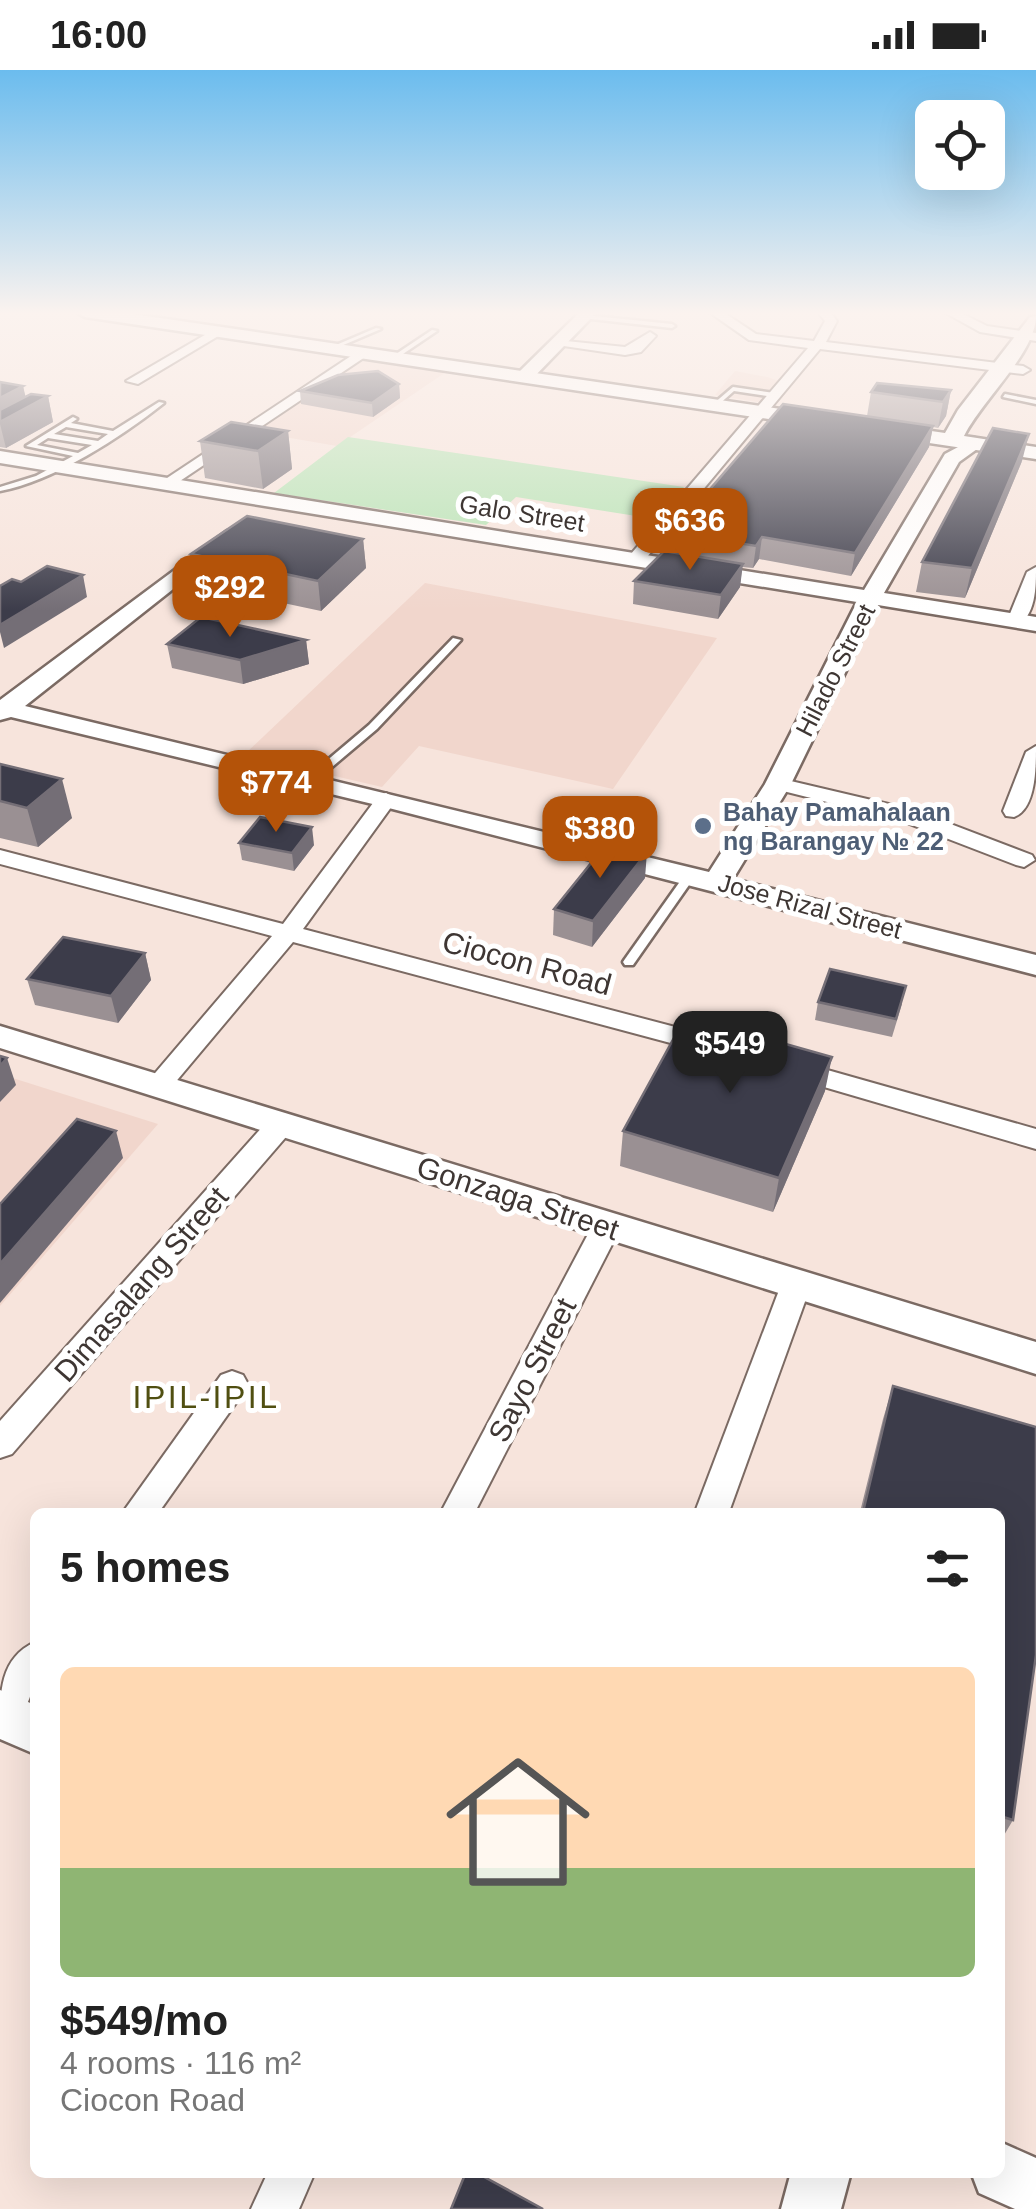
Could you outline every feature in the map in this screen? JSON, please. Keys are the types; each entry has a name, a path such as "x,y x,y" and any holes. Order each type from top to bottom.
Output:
{"main road":[{"path":"803,412 951,449 990,414 1036,453"},
{"name":"Hilado Street","path":"951,449 966,414 990,414"}],"street":[{"path":"166,484 274,412"},
{"path":"636,559 761,412"},
{"name":"Hilado Street","path":"704,879 778,784 870,598 951,449"},
{"name":"Galo Street","path":"0,458 1026,622"},
{"path":"2,709 271,502"},
{"path":"1026,622 1036,572"},
{"name":"Jose Rizal Street","path":"2,709 386,799 1036,965"},
{"path":"1014,812 1036,752"},
{"path":"778,784 906,814 1024,860"},
{"path":"160,1085 289,932 386,799"},
{"name":"Ciocon Road","path":"0,857 725,1050"},
{"name":"Gonzaga Street","path":"0,1038 1036,1358"},
{"path":"762,1060 1036,1138"},
{"name":"Dimasalang Street","path":"0,1444 282,1123"},
{"name":"Sayo Street","path":"460,1508 606,1226"},
{"path":"713,1508 796,1285"},
{"path":"143,1508 232,1384"},
{"path":"30,1667 0,1711 30,1727"},
{"path":"1005,2174 1036,2188"},
{"path":"275,2209 289,2178"},
{"path":"811,2209 819,2178"}],"lane":[{"path":"0,489 12,488 57,467 147,412"},
{"path":"990,414 998,412"},
{"path":"54,416 73,419 30,446 76,456"},
{"path":"64,424 113,433"},
{"path":"46,435 96,443"},
{"path":"309,781 373,727 456,640"},
{"path":"629,962 704,879"}],"shaded area":[{"path":"279,412 387,412 337,446 250,431"},
{"path":"425,583 717,638 613,789 419,746 382,787 244,755"},
{"path":"0,1074 158,1124 0,1306"}],"green space":[{"path":"348,437 684,487 655,519 516,497 486,525 274,493"}],"building":[{"path":"0,412 19,412 0,422"},
{"path":"776,412 836,412 933,426 855,553 762,537 756,546 682,534 691,525 681,523"},
{"path":"231,422 288,431 258,451 200,441"},
{"path":"993,428 1029,434 972,568 922,562"},
{"path":"247,516 363,539 318,581 191,554"},
{"path":"664,551 743,564 721,595 634,581"},
{"path":"47,566 83,575 0,625 0,586 12,579 21,582"},
{"path":"201,617 306,640 240,660 167,644"},
{"path":"0,764 62,779 27,808 0,801"},
{"path":"260,817 312,827 292,853 239,843"},
{"path":"608,842 647,852 593,921 554,909"},
{"path":"63,937 145,953 111,996 27,979"},
{"path":"830,969 906,986 896,1019 818,1002"},
{"path":"686,1016 832,1057 779,1178 623,1131"},
{"path":"77,1119 116,1131 0,1264 0,1204"},
{"path":"893,1386 1036,1427 1036,1655 1013,1820 1005,1818 1005,1508 864,1508"},
{"path":"464,2178 486,2178 543,2209 451,2209"}],"place":[{"name":"Bahay Pamahalaan ng Barangay № 22","path":"703,826"}],"district":[{"name":"IPIL-IPIL","path":"206,1397"}]}
